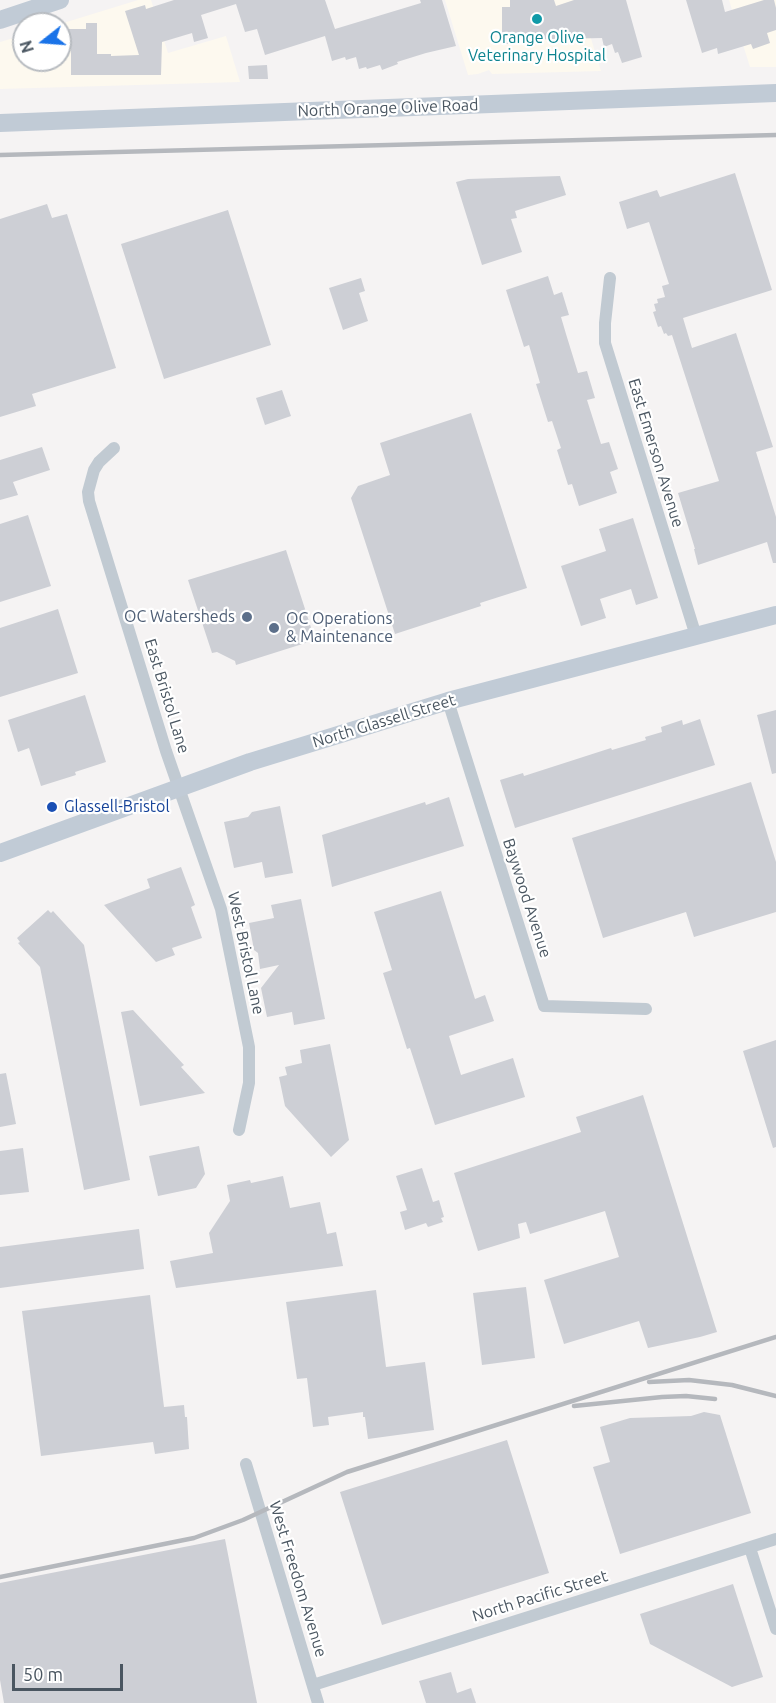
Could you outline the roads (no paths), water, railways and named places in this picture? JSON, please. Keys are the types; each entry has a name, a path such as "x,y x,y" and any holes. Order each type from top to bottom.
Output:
{"street":[{"path":"0,20 60,0"},
{"name":"North Orange Olive Road","path":"0,123 776,93"},
{"name":"East Emerson Avenue","path":"610,278 605,344 696,636"},
{"name":"East Bristol Lane","path":"114,448 94,470 88,492 89,501 178,789"},
{"name":"North Glassell Street","path":"0,853 250,762 448,701 776,615"},
{"name":"Baywood Avenue","path":"448,701 544,1006 646,1009"},
{"name":"West Bristol Lane","path":"178,789 221,909 249,1047 249,1083 239,1130"},
{"name":"West Freedom Avenue","path":"246,1464 318,1703"},
{"name":"North Pacific Street","path":"313,1685 776,1539"},
{"path":"750,1548 776,1629"}],"railway":[{"path":"0,155 776,135"},
{"path":"0,1577 194,1538 243,1520 347,1472 776,1337"},
{"path":"649,1382 689,1380 732,1385 776,1396"},
{"path":"574,1406 662,1397 686,1396 715,1399"}],"place":[{"name":"Orange Olive Veterinary Hospital","path":"537,19"},
{"name":"OC Watersheds","path":"247,617"},
{"name":"OC Operations & Maintenance","path":"274,628"},
{"name":"Glassell-Bristol","path":"52,807"}]}
